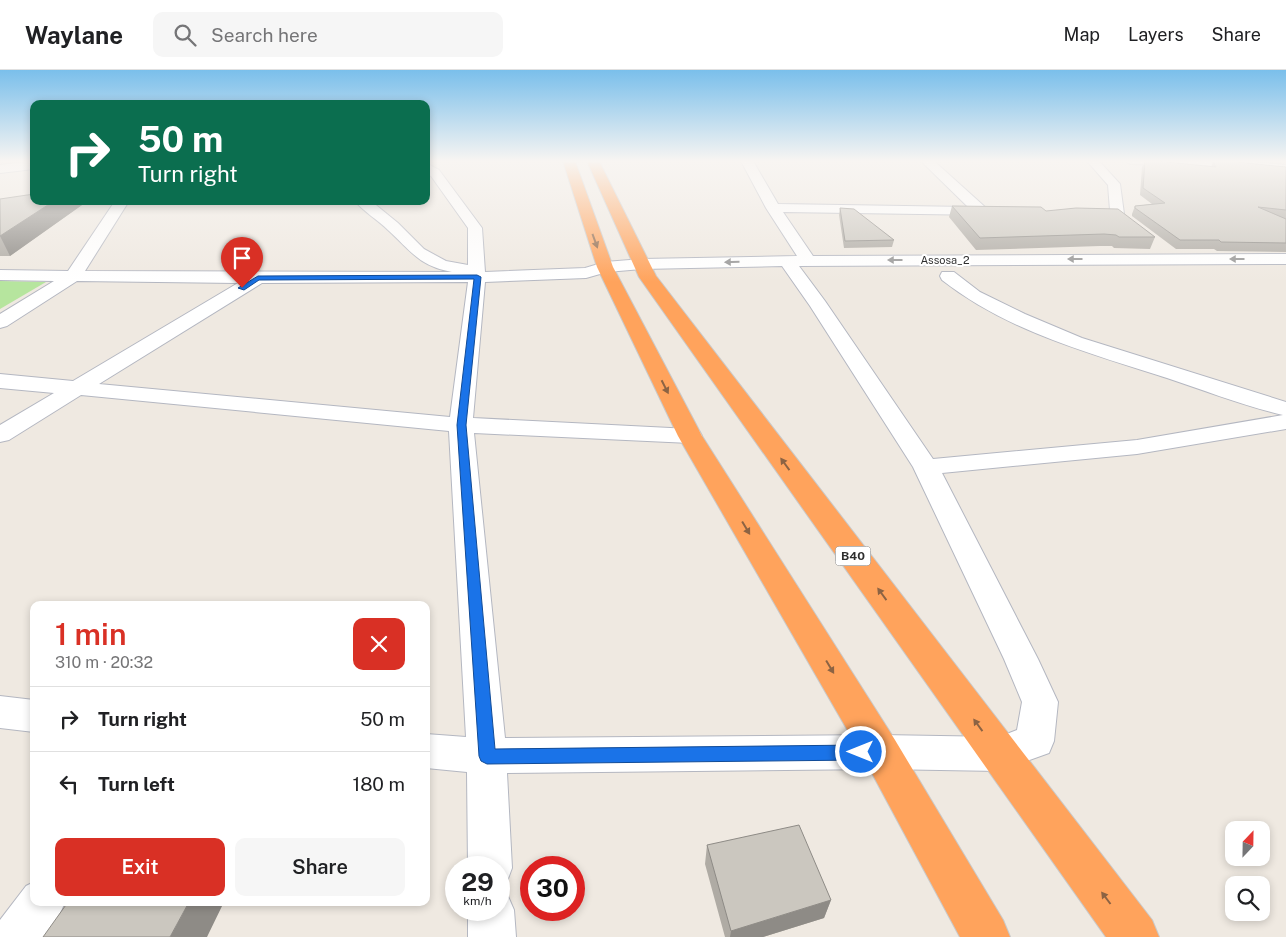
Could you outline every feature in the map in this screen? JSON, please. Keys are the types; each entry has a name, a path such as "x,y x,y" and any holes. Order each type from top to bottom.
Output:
{"highway":[{"path":"582,201 600,273 690,436 881,752 986,937"},
{"name":"B40","path":"612,201 645,271 1135,937"}],"street":[{"path":"456,201 475,228 477,273 462,425 487,756 490,856"},
{"path":"430,751 487,756 881,752 999,754 1035,742 1040,702 1021,659 926,467 819,304 798,266 769,201"},
{"path":"971,201 981,211"},
{"path":"1116,201 1117,214"},
{"path":"0,322 73,276 119,205"},
{"path":"367,205 393,226 418,252 441,265 477,273"},
{"path":"773,208 1000,212"},
{"path":"1068,213 1117,214 1132,225"},
{"path":"1162,248 1177,259"},
{"name":"Assosa_2","path":"477,273 600,273 798,266 1177,259 1286,259"},
{"name":"Assosa_2","path":"798,266 948,276 1286,274"},
{"path":"0,275 258,278 477,273"},
{"path":"948,276 974,296 1018,318 1075,342 1286,409"},
{"path":"0,435 79,389 258,278"},
{"path":"0,381 462,425 690,436"},
{"path":"926,467 1138,447 1286,422"},
{"path":"0,712 30,716"},
{"path":"17,937 39,906"},
{"path":"491,921 492,937"}],"green space":[{"path":"0,281 46,282 0,309"}],"building":[{"path":"0,201 30,201 30,205 48,205 0,236"},
{"path":"1163,201 1286,201 1286,210 1258,207 1286,219 1286,243 1180,240 1135,208 1135,206 1165,203"},
{"path":"952,206 1041,207 1046,211 1076,208 1118,209 1155,237 1119,237 1104,234 980,238"},
{"path":"840,208 854,209 894,240 845,241"},
{"path":"799,825 831,900 731,931 707,845"},
{"path":"65,906 187,906 170,937 43,937"}],"route":[{"path":"242,288 258,278 477,277 462,425 487,756 861,752"}]}
